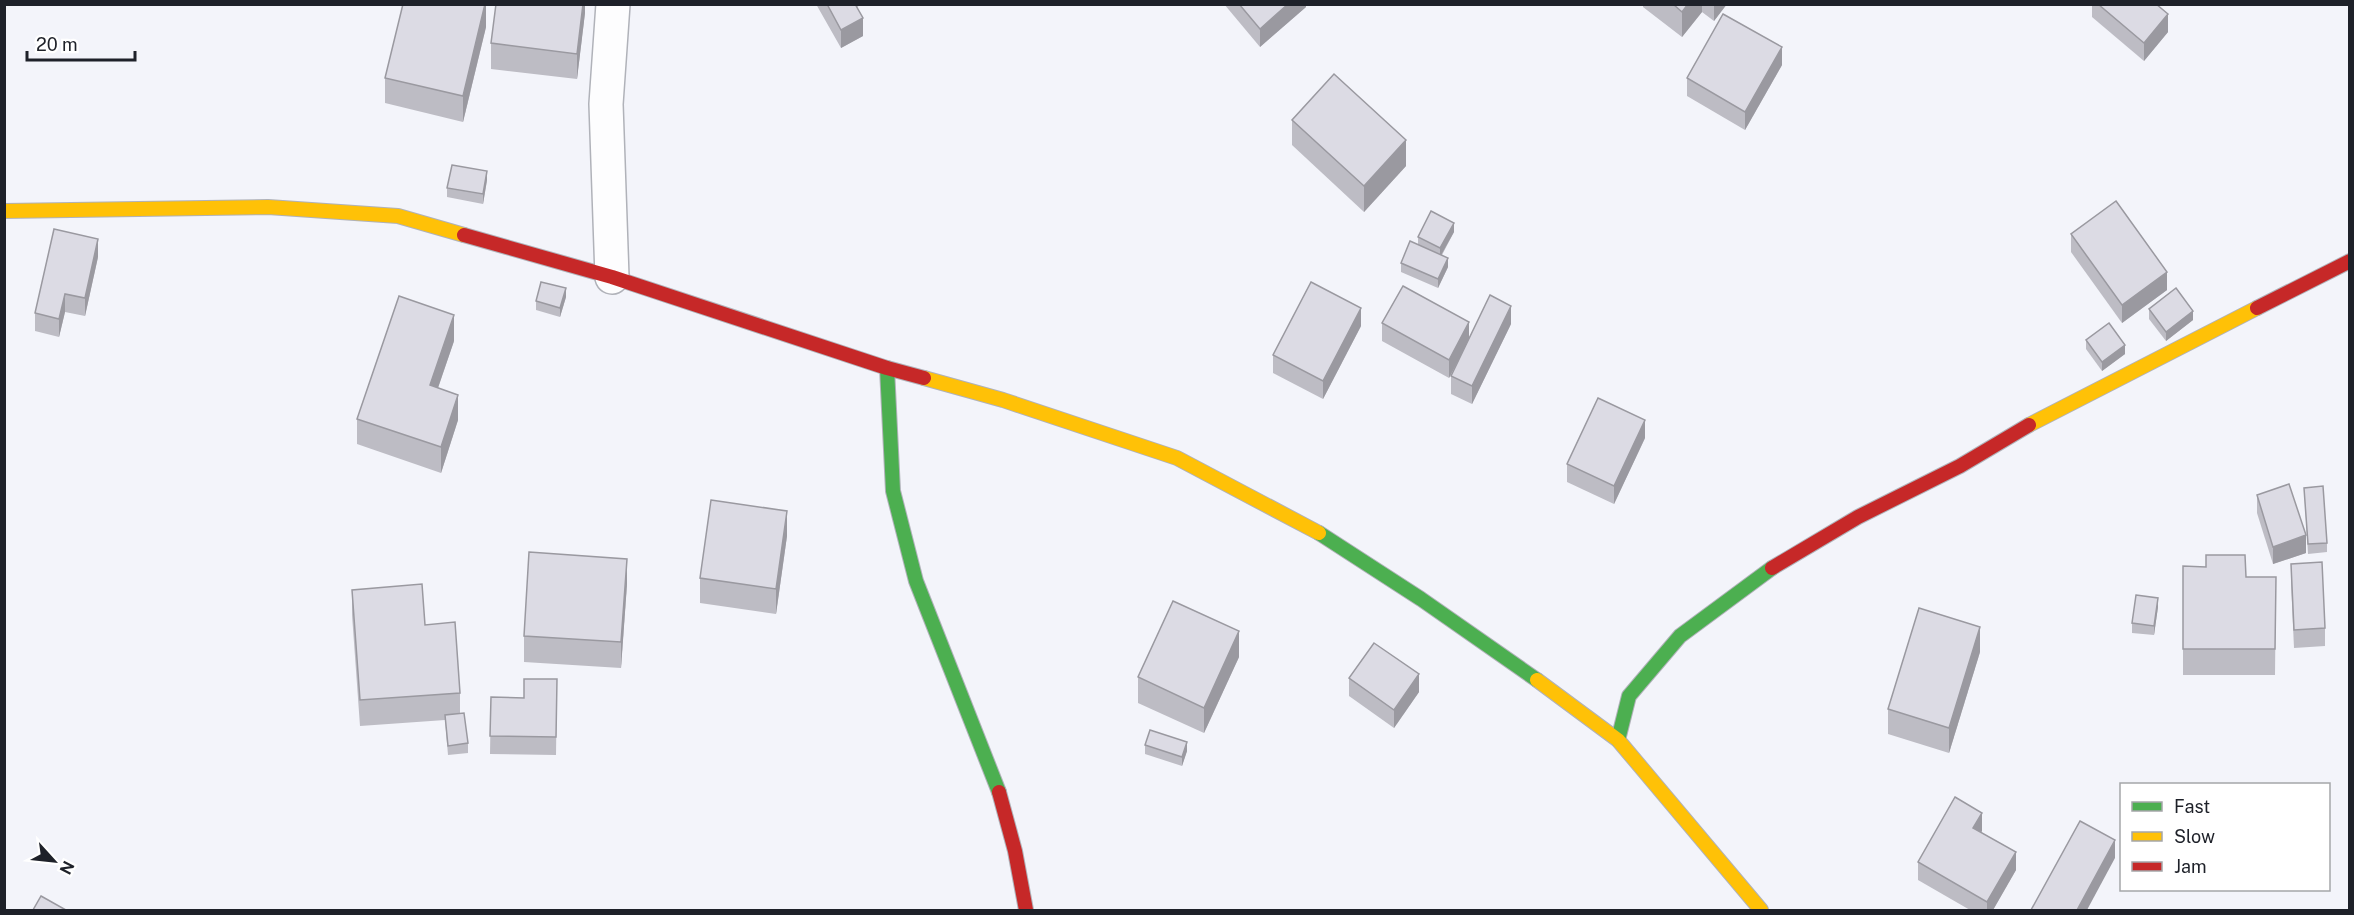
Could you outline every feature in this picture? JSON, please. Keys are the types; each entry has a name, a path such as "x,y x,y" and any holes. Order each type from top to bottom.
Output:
{"street":[{"path":"612,277 606,104 613,4"},
{"path":"4,211 268,207 398,216 612,277 887,368 1003,400 1177,458 1316,531 1523,669 1618,740 1761,910"},
{"path":"1618,740 1629,696 1680,636 1766,572 1858,517 1960,466 2051,412 2349,261"},
{"path":"887,368 893,491 904,536 916,581 997,785 1015,850 1026,910"}],"building":[{"path":"403,4 485,4 463,96 385,78"},
{"path":"496,4 583,4 577,54 491,43"},
{"path":"827,4 855,4 863,18 841,30"},
{"path":"1239,4 1288,4 1260,29"},
{"path":"1673,4 1688,4 1682,12"},
{"path":"2098,4 2156,4 2168,14 2144,43"},
{"path":"1723,14 1782,47 1745,112 1687,78"},
{"path":"1334,74 1406,140 1364,186 1292,120"},
{"path":"452,165 487,171 483,194 447,188"},
{"path":"2116,201 2167,272 2122,305 2071,234"},
{"path":"1431,211 1454,223 1440,248 1418,237"},
{"path":"54,229 98,239 85,298 65,294 59,319 35,313"},
{"path":"1410,241 1448,258 1438,279 1401,263"},
{"path":"541,282 566,288 560,308 536,301"},
{"path":"1311,282 1361,308 1323,381 1273,355"},
{"path":"1403,286 1469,322 1449,360 1382,323"},
{"path":"2176,288 2193,311 2166,332 2149,309"},
{"path":"1490,295 1511,306 1472,386 1451,376"},
{"path":"399,296 454,315 430,385 458,395 441,447 357,419"},
{"path":"2109,323 2125,345 2102,362 2086,340"},
{"path":"1598,398 1645,420 1614,486 1567,464"},
{"path":"2289,484 2306,535 2273,547 2257,495"},
{"path":"2323,486 2327,543 2308,544 2304,488"},
{"path":"711,500 787,511 776,589 700,578"},
{"path":"529,552 627,559 621,642 524,636"},
{"path":"2206,555 2245,555 2246,577 2276,577 2275,649 2183,649 2183,566 2206,567"},
{"path":"2322,562 2325,628 2294,630 2291,564"},
{"path":"422,584 425,625 455,622 460,693 360,700 352,590"},
{"path":"2136,595 2158,598 2154,626 2132,623"},
{"path":"1173,601 1239,631 1204,708 1138,677"},
{"path":"1919,608 1980,627 1949,728 1888,709"},
{"path":"1374,643 1419,674 1394,710 1349,678"},
{"path":"524,679 557,679 556,737 490,736 491,697 524,698"},
{"path":"464,713 468,743 448,746 445,715"},
{"path":"1150,730 1187,742 1182,757 1145,745"},
{"path":"1955,797 1982,813 1973,828 2016,852 1987,902 1918,862"},
{"path":"2080,821 2115,840 2077,910 2031,910"},
{"path":"41,896 66,910 33,910"}],"traffic: fast":[{"path":"887,368 893,491 916,581 999,792"},
{"path":"1319,533 1421,599 1537,680"},
{"path":"1618,740 1629,696 1680,636 1772,568"}],"traffic: slow":[{"path":"4,211 268,207 398,216 464,235"},
{"path":"2029,425 2257,308"},
{"path":"924,378 1003,400 1177,458 1319,533"},
{"path":"1537,680 1618,740 1761,910"}],"traffic: jam":[{"path":"464,235 612,277 887,368 924,378"},
{"path":"2257,308 2350,261"},
{"path":"1772,568 1858,517 1960,466 2029,425"},
{"path":"999,792 1015,851 1026,910"}]}
